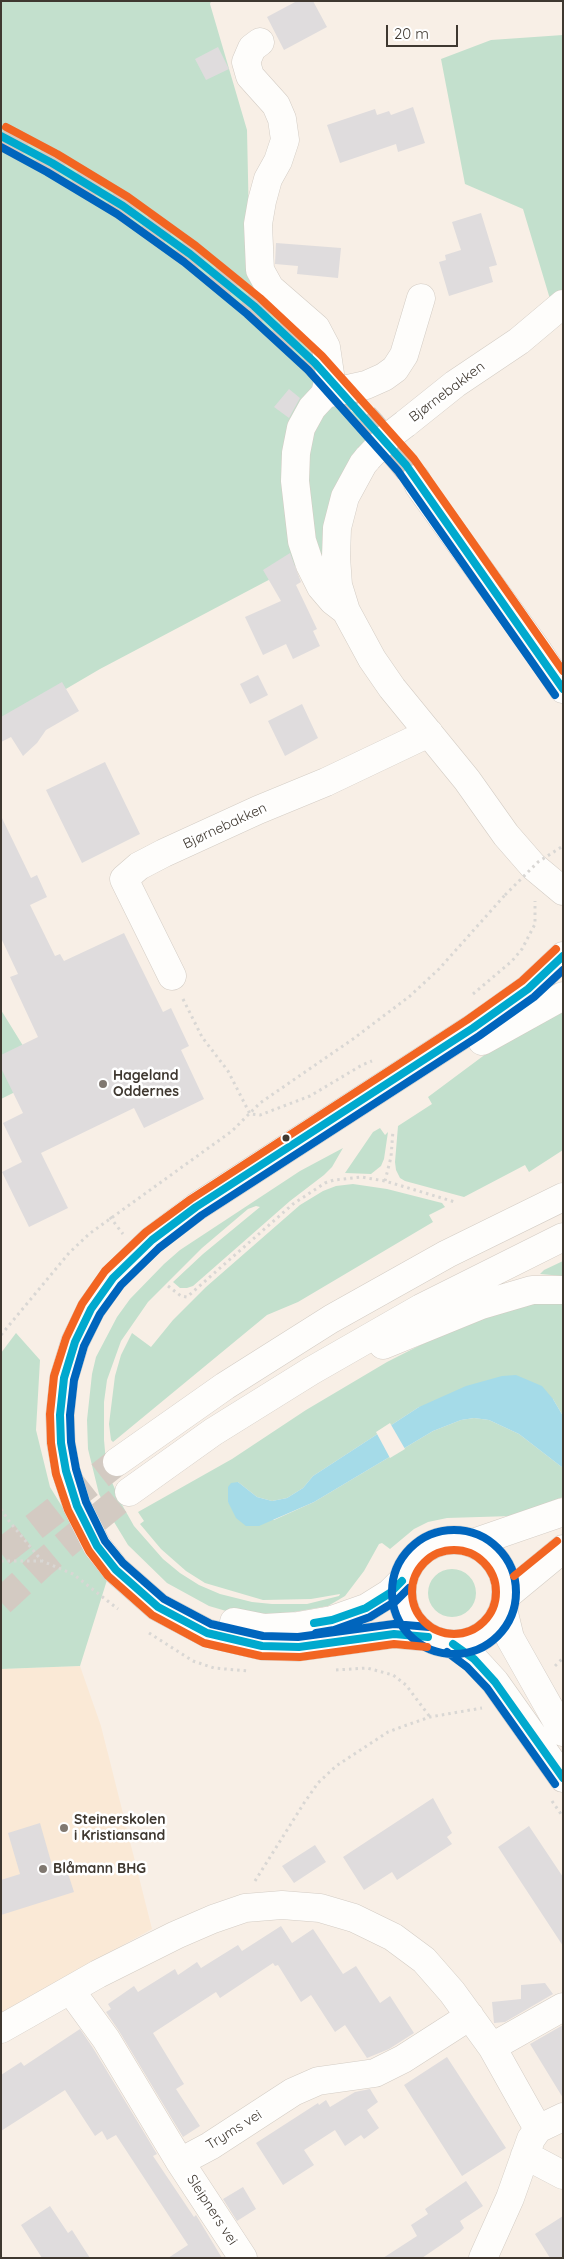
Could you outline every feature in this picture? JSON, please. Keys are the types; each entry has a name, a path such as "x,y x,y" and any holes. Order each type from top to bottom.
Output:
{"main road":[{"name":"Bjørnebakken","path":"260,42 252,48 246,62 250,76 276,105 282,119 285,140 278,161 268,179 262,201 258,224 260,270 270,288 316,328 326,347 330,374 325,394 312,408 301,428 296,453 295,481 302,541 310,565 321,586 333,601 346,611"},
{"path":"325,394 366,385 384,377 395,369 404,354 421,298"},
{"name":"Bjørnebakken","path":"563,304 518,341 455,384 388,437 363,464 345,497 336,528 338,584 346,611 372,659 511,841 533,866 563,891"},
{"path":"563,661 428,490 416,479 419,486 538,651 563,689"},
{"name":"Bjørnebakken","path":"172,976 124,879 139,866 164,853 258,810 326,782 429,733"},
{"path":"563,956 528,989 473,1028 196,1207 152,1240 112,1278 91,1308 75,1342 64,1378 60,1415 61,1443 66,1471 77,1506 98,1546 116,1570 158,1607 207,1633 262,1646 299,1647 394,1634 440,1641 469,1642 484,1635 492,1628 505,1602 563,1549"},
{"path":"563,996 477,1044 250,1190 162,1252 131,1282 105,1316 90,1348 80,1382 78,1398 78,1449 92,1501 111,1537 128,1559 153,1584 182,1603 213,1617 247,1626 264,1628 298,1626 332,1620 366,1608 390,1594 402,1581 412,1561 429,1546 451,1540 473,1543 495,1560 504,1577 510,1638 563,1732"},
{"path":"117,1462 225,1386 331,1319 447,1254 556,1197"},
{"path":"129,1492 213,1432 311,1371 421,1308 563,1237"},
{"path":"311,1371 373,1350 481,1305 532,1290 563,1290"},
{"path":"473,1543 563,1512"},
{"path":"402,1581 401,1594 406,1613 417,1630 474,1659 495,1682 563,1778"},
{"path":"2,2026 176,1935 245,1908 282,1905 320,1908 354,1918 393,1937 424,1960 470,2016 492,2047 538,2129"},
{"path":"70,1991 106,2039 180,2162"},
{"path":"492,2047 563,2007"},
{"name":"Tryms vei","path":"180,2162 210,2146 293,2092 318,2081 375,2073 403,2059 470,2016"},
{"path":"483,2258 510,2198 531,2139 538,2129 563,2117"},
{"path":"525,2155 563,2175"},
{"name":"Sleipners vei","path":"180,2162 243,2258"}],"path":[{"path":"1,1335 69,1253 110,1217 232,1131 260,1104 353,1039 410,996 438,969 505,895 538,862 563,846"},
{"path":"468,998 512,961 522,949 535,924 535,896"},
{"path":"172,976 202,1037 228,1071 250,1114"},
{"path":"250,1114 260,1115 310,1096 362,1064 376,1059"},
{"path":"291,1104 294,1109"},
{"path":"385,1181 391,1157 393,1130"},
{"path":"168,1286 181,1296 186,1297 293,1204 325,1182 348,1177 385,1181 455,1202"},
{"path":"110,1217 126,1238"},
{"path":"1,1561 42,1561"},
{"path":"552,1669 563,1658"},
{"path":"245,1908 244,1901 250,1890 304,1803 327,1773 372,1742 404,1726 430,1717 462,1710 479,1707 489,1709"}],"shaded area":[{"name":"Steinerskolen i Kristiansand","path":"80,1666 101,1726 152,1929 1,2013 1,1669"}],"green space":[{"path":"1,1 211,1 210,4 247,130 250,270 308,338 331,399 385,431 330,557 297,565 100,669 1,727"},
{"path":"563,35 563,296 553,309 523,209 465,184 441,59 491,40"},
{"path":"563,1009 563,1150 529,1172 525,1165 464,1197 400,1178 395,1162 398,1126 432,1104 428,1097 510,1036"},
{"path":"1,1010 38,1070 67,1066 1,1099"},
{"path":"380,1128 385,1135 388,1132 384,1159 381,1166 371,1174 345,1173 373,1132"},
{"path":"343,1148 332,1167 324,1175 290,1201 193,1286 180,1288 173,1282 203,1254 260,1207 256,1206 248,1209 202,1248 148,1302 121,1341 107,1380 104,1402 104,1440 106,1462 111,1480 134,1526 163,1559 180,1573 199,1585 220,1594 252,1602 272,1604 307,1604 339,1596 340,1594 311,1599 263,1600 205,1583 186,1571 161,1549 140,1524 144,1521 138,1512 232,1459 306,1410 387,1362 462,1324 499,1312 539,1303 563,1302 563,1416 553,1399 419,1407 313,1476 303,1488 287,1498 272,1501 257,1497 238,1482 228,1502 274,1520 314,1502 433,1431 461,1420 474,1418 489,1420 519,1434 563,1468 563,1497 512,1516 447,1518 428,1522 414,1529 390,1549 382,1543 379,1544 364,1571 345,1596 328,1606 271,1616 233,1613 209,1606 167,1583 128,1545 111,1517 99,1494 88,1449 87,1420 92,1374 96,1357 117,1317 130,1299 180,1250 300,1171"},
{"path":"353,1184 387,1189 442,1203 445,1207 429,1215 433,1222 298,1302 267,1315 113,1442 111,1440 109,1424 115,1376 121,1355 132,1333 151,1347 173,1320 206,1287 300,1205 323,1191 336,1186"},
{"path":"563,1261 563,1276 540,1274 544,1270"},
{"path":"16,1333 40,1360 36,1430 50,1487 107,1580 80,1666 1,1669 1,1353"},
{"path":"447,1569 457,1569 466,1573 472,1579 475,1584 475,1602 466,1613 457,1617 447,1617 438,1613 432,1607 428,1598 428,1588 432,1579 438,1573"}],"water":[{"path":"516,1375 542,1386 553,1399 563,1416 563,1468 519,1434 489,1420 474,1418 461,1420 433,1431 314,1502 259,1526 246,1526 236,1518 228,1502 228,1487 231,1483 238,1482 257,1497 272,1501 287,1498 303,1488 313,1476 419,1407 466,1386 502,1376"}],"pier":[{"path":"390,1423 405,1449 390,1458 376,1432"}],"building":[{"path":"297,1 313,1 327,27 284,50 267,17"},
{"path":"218,47 229,69 206,80 195,59"},
{"path":"413,107 425,143 398,152 396,144 340,163 327,125 375,109 377,115 389,111 391,115"},
{"path":"481,213 497,265 489,267 493,282 449,296 439,262 446,260 445,255 461,250 452,222"},
{"path":"276,243 341,248 338,278 297,274 298,266 275,264"},
{"path":"289,389 300,398 289,418 274,407"},
{"path":"290,553 301,582 296,585 317,629 313,631 320,646 293,659 286,644 263,655 245,617 281,601 263,570"},
{"path":"258,675 268,695 250,704 240,684"},
{"path":"62,682 79,711 46,730 37,743 23,756 11,737 1,742 1,717"},
{"path":"302,704 318,738 285,756 268,721"},
{"path":"105,762 140,834 82,863 46,790"},
{"name":"Hageland Oddernes","path":"1,816 31,878 37,875 47,897 30,905 55,956 60,954 64,961 124,933 163,1012 171,1008 189,1046 181,1050 204,1099 144,1128 134,1108 41,1153 68,1208 29,1227 2,1172 22,1162 3,1123 23,1113 1,1068 1,1055 38,1037 10,977 18,974 1,938"},
{"path":"433,1798 452,1833 447,1837 452,1844 397,1880 392,1872 364,1890 343,1857"},
{"name":"Blåmann BHG","path":"40,1823 52,1865 64,1861 74,1892 1,1915 1,1880 20,1874 8,1833"},
{"path":"529,1826 563,1877 563,1946 498,1847"},
{"path":"315,1845 326,1862 294,1883 282,1866"},
{"path":"281,1926 292,1943 313,1929 343,1974 356,1966 380,2003 390,1996 414,2033 389,2049 367,2058 345,2025 335,2032 311,1995 301,2002 278,1965 275,1966 273,1963 220,1998 216,1992 153,2033 184,2084 176,2089 200,2126 183,2137 106,2012 111,2009 108,2004 134,1986 138,1992 175,1969 178,1975 197,1962 201,1968 238,1945 242,1951"},
{"path":"545,1983 553,1994 505,2022 494,2023 492,2002 521,1999 521,1985"},
{"path":"563,2025 563,2098 530,2044"},
{"path":"80,2029 157,2154 153,2156 194,2217 196,2215 222,2258 168,2258 188,2245 116,2135 107,2140 102,2131 95,2136 65,2090 1,2131 1,2075 21,2062 24,2066"},
{"path":"447,2057 506,2148 462,2176 404,2085"},
{"path":"370,2089 378,2102 367,2110 379,2128 364,2139 361,2135 345,2146 335,2130 304,2150 314,2165 283,2185 256,2143 318,2103 319,2105 326,2100 330,2107 355,2092"},
{"path":"466,2181 483,2206 460,2221 464,2228 460,2232 422,2258 383,2258 417,2236 411,2225 428,2214 425,2209"},
{"path":"243,2187 256,2209 237,2221 223,2199"},
{"path":"50,2206 68,2233 72,2230 90,2258 42,2258 21,2225"},
{"path":"563,2216 563,2258 550,2258 535,2234"}],"tunnel":[{"path":"1,136 52,163 123,206 190,254 254,306 315,363 372,425 416,479"},
{"path":"1,1553 117,1462"},
{"path":"1,1602 42,1564 129,1492"}],"transit line":[{"path":"6,127 57,154 128,197 196,246 260,298 322,356 414,459 563,671"},
{"path":"1,136 52,163 123,206 190,254 254,306 315,363 406,465 563,689"},
{"path":"1,147 117,214 184,262 247,314 308,370 398,471 555,695"},
{"path":"427,1647 394,1644 300,1657 261,1656 204,1643 152,1615 108,1576 89,1551 68,1510 56,1474 51,1443 50,1414 54,1376 66,1338 82,1304 105,1271 146,1232 191,1199 467,1020 522,981 556,949"},
{"path":"428,1637 394,1634 299,1647 262,1646 207,1633 158,1607 116,1570 97,1546 77,1506 66,1471 61,1443 60,1415 64,1378 75,1342 91,1309 113,1278 152,1240 196,1207 473,1028 528,989 563,956"},
{"path":"429,1627 394,1624 298,1637 263,1636 211,1624 164,1599 123,1563 105,1541 86,1502 76,1469 71,1442 70,1415 74,1380 84,1346 100,1314 121,1285 159,1248 202,1215 479,1036 534,997 563,970"},
{"path":"454,1530 478,1535 498,1548 511,1568 516,1592 511,1616 498,1636 478,1649 454,1654 430,1649 410,1636 397,1616 392,1592 397,1568 410,1548 430,1535 454,1530"},
{"path":"514,1576 557,1541"},
{"path":"454,1550 477,1557 489,1569 496,1592 489,1615 477,1627 454,1634 431,1627 419,1615 412,1592 419,1569 431,1557 454,1550"},
{"path":"314,1623 332,1620 366,1608 390,1593 402,1581"},
{"path":"316,1633 334,1630 370,1617 396,1601 409,1588"},
{"path":"453,1644 474,1659 495,1682 563,1778"},
{"path":"447,1652 467,1667 487,1688 555,1784"}],"place":[{"name":"Hageland Oddernes","path":"103,1084"},
{"name":"Steinerskolen i Kristiansand","path":"64,1828"},
{"name":"Blåmann BHG","path":"43,1869"}]}
